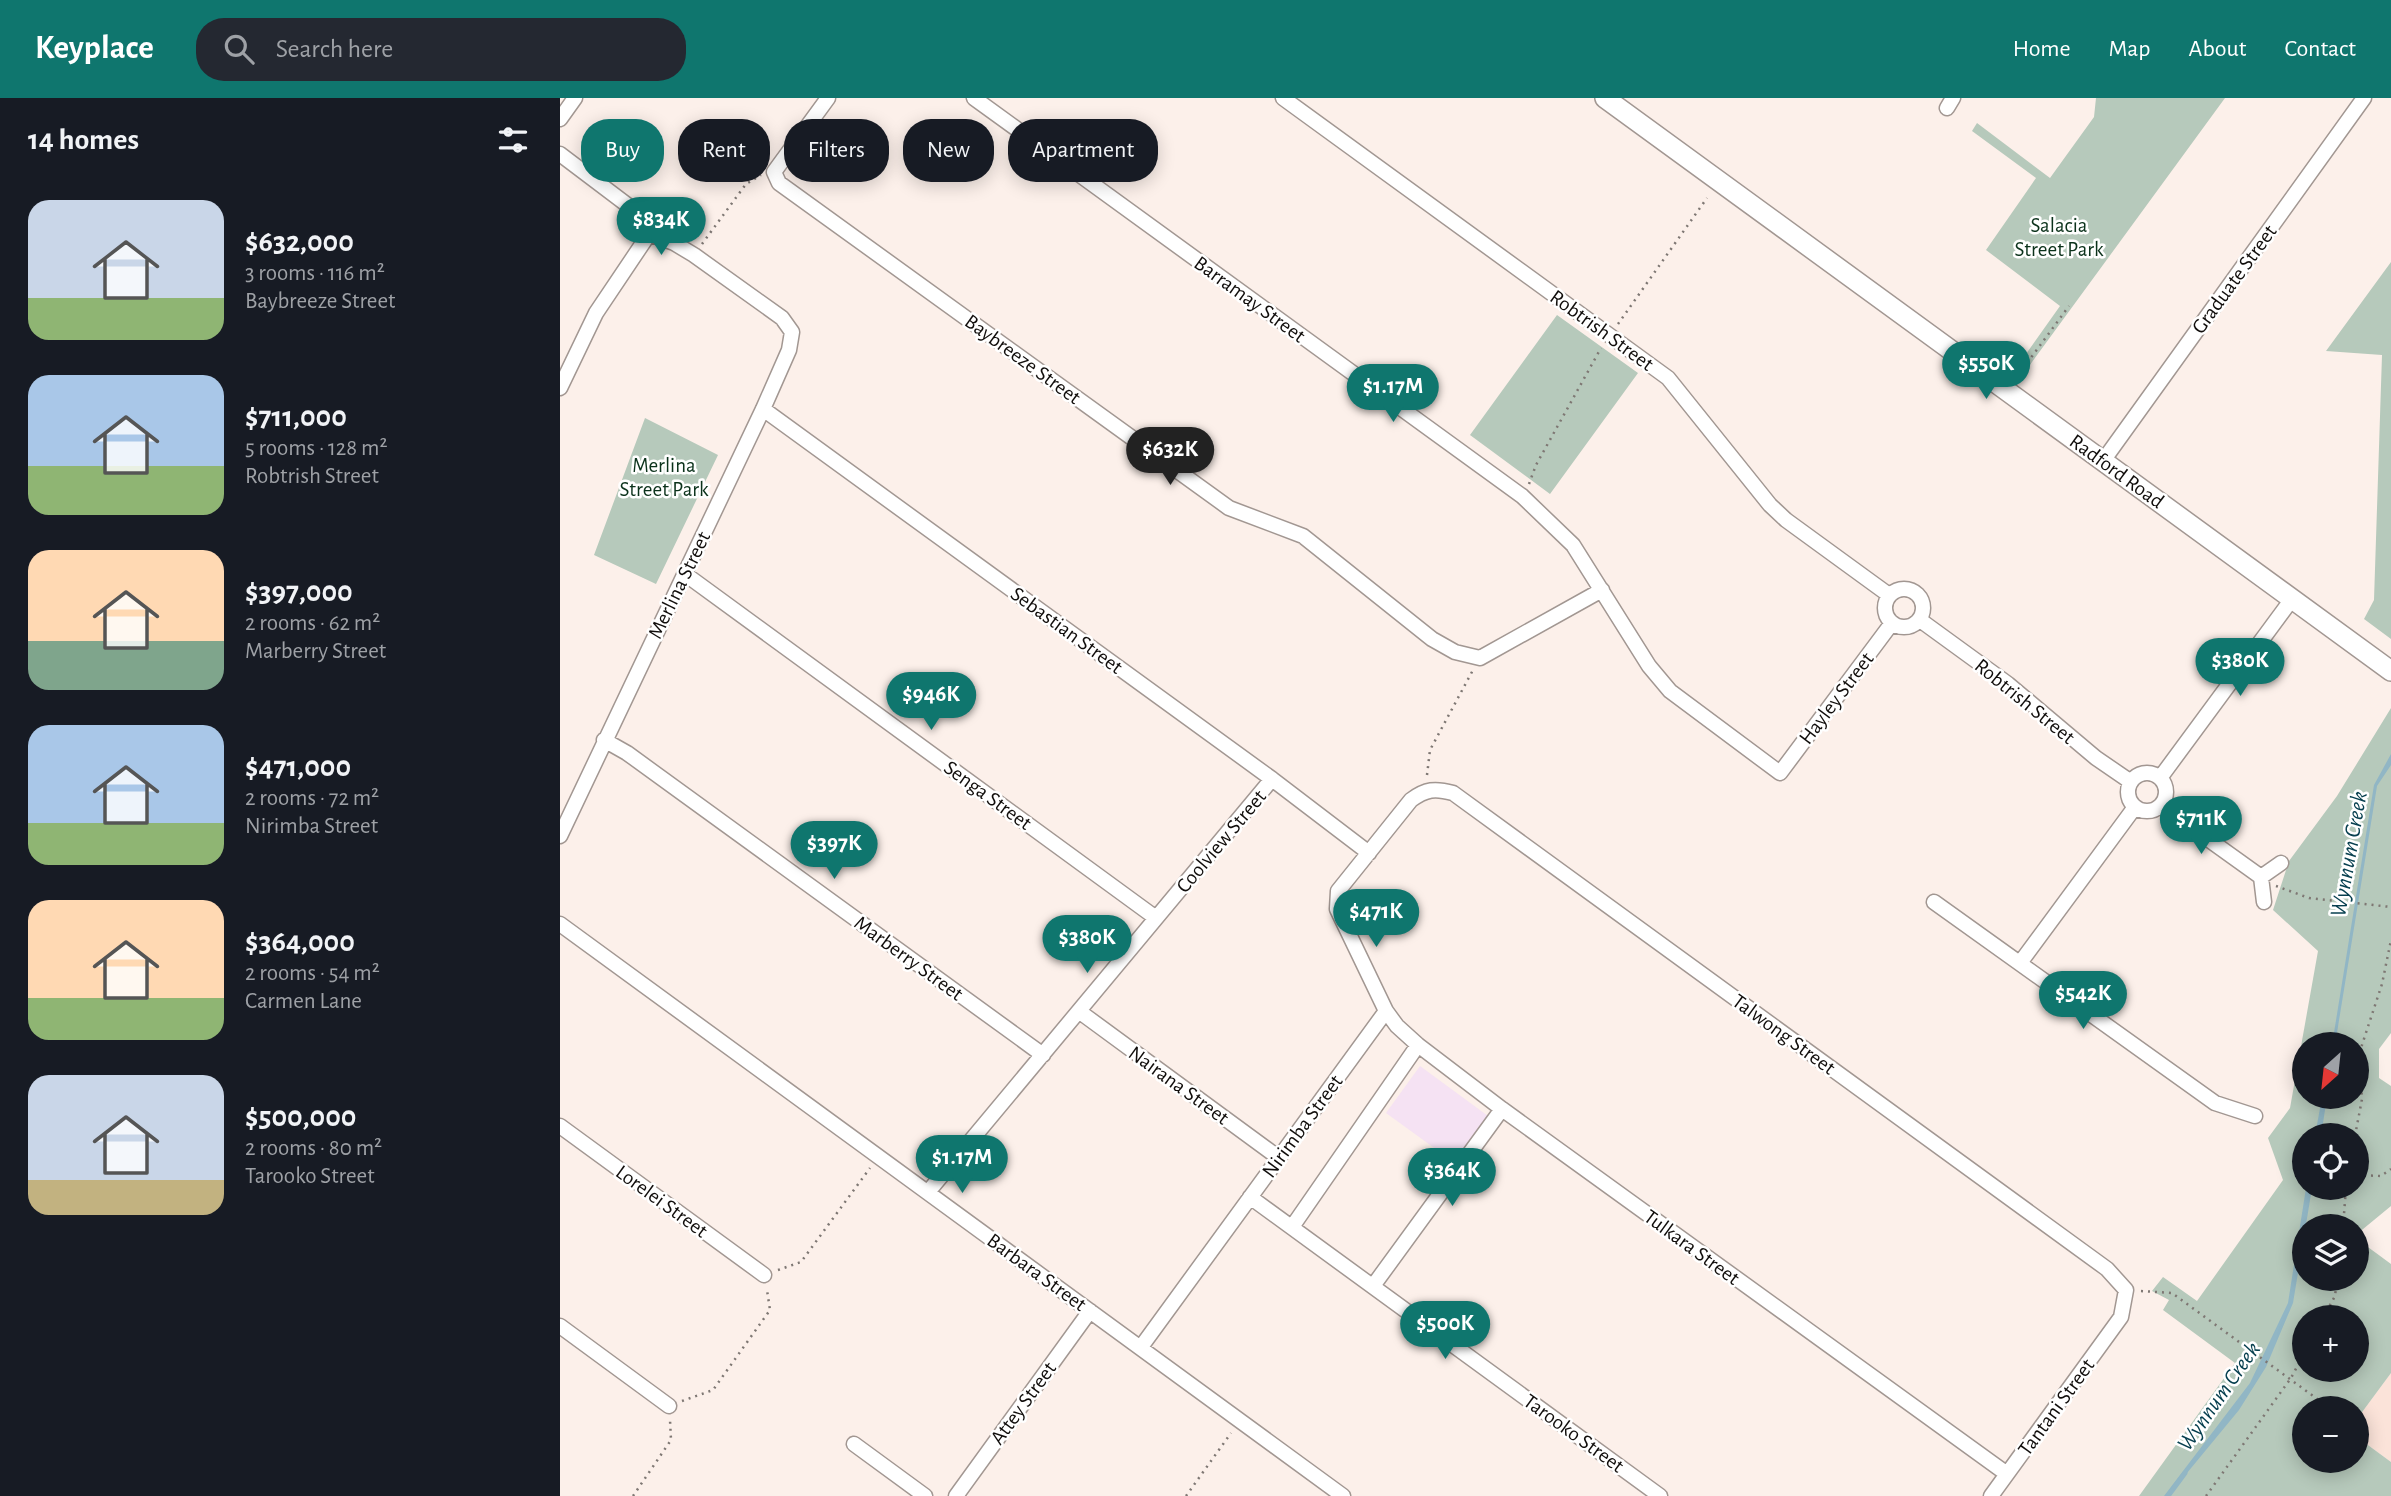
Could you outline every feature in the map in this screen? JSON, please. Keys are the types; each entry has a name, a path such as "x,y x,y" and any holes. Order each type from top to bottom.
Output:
{"street":[{"path":"560,119 575,98"},
{"path":"770,172 828,98"},
{"name":"Barramay Street","path":"974,98 1522,496 1573,545 1649,666 1670,691 1780,773"},
{"name":"Robtrish Street","path":"1283,98 1668,379 1770,505 1786,520 1889,595"},
{"name":"Radford Road","path":"1605,98 2391,671"},
{"name":"Graduate Street","path":"2103,461 2364,98"},
{"path":"560,154 630,207 649,234 674,243 694,255"},
{"name":"Baybreeze Street","path":"770,174 1228,508 1303,536 1432,639 1455,652 1480,658"},
{"path":"560,388 596,313 649,234"},
{"name":"Merlina Street","path":"560,836 789,350 792,332 782,318 694,255"},
{"name":"Sebastian Street","path":"763,409 1272,779 1369,853"},
{"name":"Senga Street","path":"685,573 1156,918"},
{"path":"1903,588 1917,593 1924,606 1920,620 1906,627 1892,623 1885,610 1889,595 1903,588"},
{"path":"1480,658 1602,590"},
{"path":"2160,778 2292,599"},
{"name":"Robtrish Street","path":"1920,620 2008,684 2096,758 2131,782"},
{"name":"Hayley Street","path":"1780,773 1892,623"},
{"name":"Marberry Street","path":"604,740 627,753 1043,1055"},
{"path":"2149,773 2160,778 2167,792 2162,806 2154,811 2135,807 2129,800 2128,788 2131,782 2142,774 2149,773"},
{"name":"Coolview Street","path":"928,1192 1272,779"},
{"name":"Talwong Street","path":"1424,790 1439,789 1453,793 2107,1269 2126,1290"},
{"path":"1385,1011 1337,909 1338,891 1411,800 1424,790"},
{"path":"2162,806 2261,877 2264,902"},
{"path":"2020,963 2135,807"},
{"path":"2261,877 2281,863"},
{"path":"1934,902 2216,1103 2255,1116"},
{"name":"Barbara Street","path":"560,924 1343,1496"},
{"name":"Tulkara Street","path":"1385,1011 1418,1045 1502,1109 2007,1474"},
{"name":"Nirimba Street","path":"1141,1347 1385,1011"},
{"name":"Nairana Street","path":"1080,1012 1279,1158"},
{"path":"1292,1227 1418,1045"},
{"path":"1373,1286 1502,1109"},
{"name":"Lorelei Street","path":"560,1126 764,1275"},
{"name":"Tarooko Street","path":"1250,1197 1660,1496"},
{"name":"Tantani Street","path":"1991,1496 2121,1317 2126,1290"},
{"name":"Attey Street","path":"956,1496 1090,1311"},
{"path":"560,1326 669,1406"},
{"path":"855,1444 925,1496"}],"path":[{"path":"694,255 750,182"},
{"path":"1616,327 1707,198"},
{"path":"2019,374 2069,306"},
{"path":"1522,496 1529,486 1536,465 1605,342"},
{"path":"1424,790 1430,750 1480,658"},
{"path":"2261,877 2274,885 2309,898 2391,907"},
{"path":"2357,1123 2362,1099 2359,1054 2382,984 2391,940"},
{"path":"634,1496 671,1440 669,1406 713,1390 770,1310 764,1275 801,1262 879,1157"},
{"path":"2369,1176 2381,1176 2391,1169"},
{"path":"2126,1290 2172,1293 2314,1396"},
{"path":"2206,1496 2291,1378"},
{"path":"1186,1496 1240,1420"}],"shaded area":[{"path":"1420,1066 1488,1116 1455,1163 1386,1113"},
{"path":"2391,1373 2391,1462 2369,1446 2369,1403"}],"green space":[{"name":"Salacia Street Park","path":"2096,98 2225,98 2024,373 2016,368 2060,306 1986,250 2036,178 1972,131 1977,123 2050,178 2094,117"},
{"path":"2391,262 2391,639 2364,619 2374,600 2382,355 2326,351"},
{"path":"1557,315 1638,373 1550,494 1470,435"},
{"name":"Merlina Street Park","path":"645,418 718,455 656,584 594,555"},
{"path":"2391,708 2391,1033 2379,1049 2379,1078 2391,1086 2391,1206 2369,1224 2369,1214 2292,1214 2292,1291 2369,1291 2369,1248 2391,1264 2391,1373 2369,1403 2369,1396 2292,1396 2292,1473 2369,1473 2369,1446 2391,1462 2391,1496 2139,1496 2235,1363 2163,1310 2169,1300 2152,1291 2163,1277 2197,1301 2283,1180 2268,1138 2290,1108 2292,1097 2292,1110 2370,1110 2370,1032 2304,1032 2318,951 2273,910 2289,861 2337,796"}],"water":[{"path":"2391,754 2391,765 2377,786 2337,1032 2334,1032 2374,785"},
{"path":"2320,1110 2325,1110 2323,1123 2317,1123"},
{"path":"2304,1200 2310,1200 2308,1214 2302,1214"},
{"path":"2292,1277 2292,1291 2295,1291 2293,1303 2266,1367 2239,1410 2168,1496 2164,1496 2250,1383 2288,1303"}],"waterway":[{"name":"Wynnum Creek","path":"2168,1496 2185,1473"}]}
